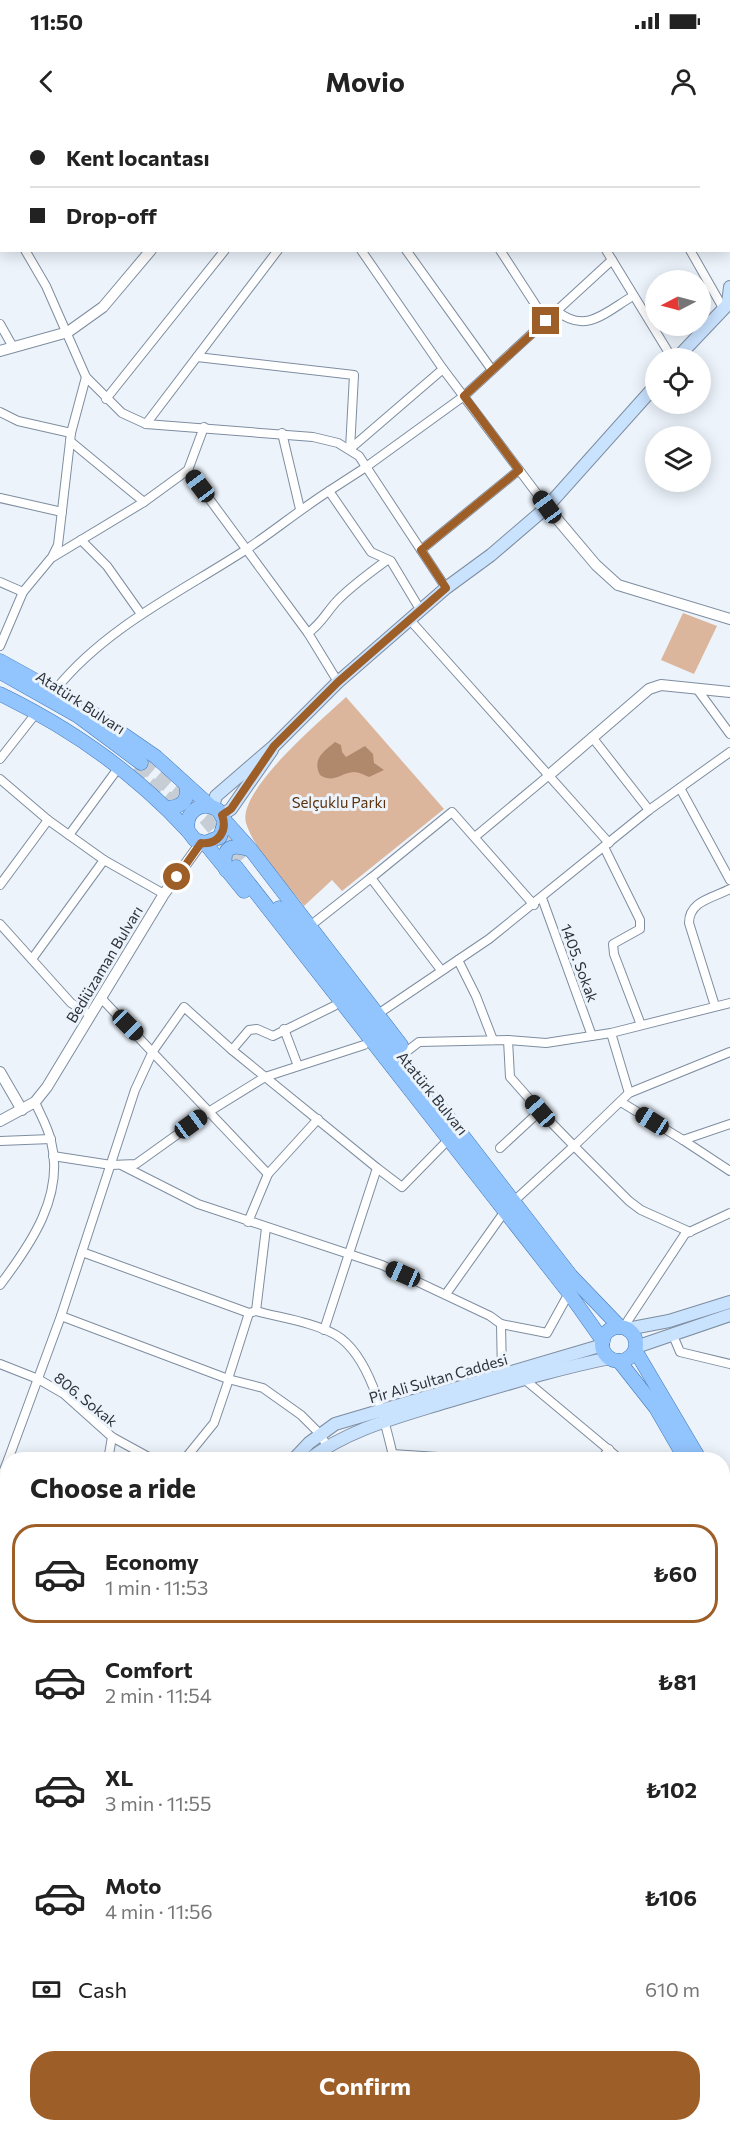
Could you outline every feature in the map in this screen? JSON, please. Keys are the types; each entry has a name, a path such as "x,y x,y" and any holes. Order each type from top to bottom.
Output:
{"main road":[{"path":"687,348 728,305 730,287"},
{"path":"203,843 220,837 216,796 274,746 338,682 446,588 491,555 547,507 645,397"},
{"path":"0,661 56,689 156,757 217,812 251,850 406,1052 447,1130"},
{"name":"Atatürk Bulvarı","path":"0,672 78,716 137,766 50,711 0,684"},
{"path":"0,694 37,712 119,767 167,808 188,831 235,867"},
{"path":"188,831 187,821 191,812 199,806 217,812 231,809 274,746"},
{"path":"167,808 176,808 184,802 188,794 186,785"},
{"path":"251,850 238,845 229,849 224,856 235,867 334,1006 394,1085 447,1130"},
{"name":"Atatürk Bulvarı","path":"235,867 509,1206 571,1276 623,1328"},
{"name":"Atatürk Bulvarı","path":"509,1206 603,1343"},
{"path":"681,1452 656,1408 603,1343 610,1330 669,1321 730,1302"},
{"path":"319,1452 383,1415 523,1374 630,1357 635,1348 672,1333 730,1315"},
{"path":"623,1328 634,1336 635,1348 695,1452"},
{"name":"Pir Ali Sultan Caddesi","path":"523,1374 603,1343"},
{"name":"Pir Ali Sultan Caddesi","path":"301,1452 320,1434 335,1424 383,1415"}],"street":[{"path":"26,252 46,286 86,376 122,413 147,424 282,433 313,437 350,449 366,467 446,588"},
{"path":"0,351 68,332 103,307 149,252"},
{"path":"106,399 223,252"},
{"path":"147,424 276,252"},
{"path":"362,252 443,369 547,507 602,572 618,585 728,616"},
{"path":"407,252 492,370"},
{"path":"501,252 546,321"},
{"path":"607,252 666,348"},
{"path":"691,252 728,305"},
{"path":"56,689 87,655 141,614 248,548 464,396 612,260"},
{"path":"557,311 574,322 584,323 633,296"},
{"path":"0,324 13,347"},
{"path":"197,357 354,375 350,449"},
{"path":"350,449 443,369"},
{"path":"0,646 23,592 52,557 57,545 71,437 86,376"},
{"path":"0,412 18,421 71,437 144,502"},
{"path":"52,557 144,502 188,470 204,427"},
{"path":"282,433 300,510"},
{"path":"188,470 248,548 308,633 338,682"},
{"path":"421,550 519,470"},
{"path":"329,490 371,552 391,561 421,611"},
{"path":"0,498 62,512"},
{"path":"81,540 107,566 141,614"},
{"path":"308,633 318,627 336,603 360,580 387,560"},
{"path":"0,582 23,592"},
{"path":"410,620 607,845 640,920 640,929 613,944 614,954 641,1025"},
{"path":"476,836 649,689 661,685 730,692"},
{"path":"697,688 730,734"},
{"path":"0,759 37,712"},
{"path":"592,737 649,810"},
{"path":"378,1014 534,905 649,810 730,752"},
{"path":"69,835 119,767"},
{"path":"2,784 104,861 165,894"},
{"path":"680,788 730,880"},
{"path":"310,926 452,812 476,836 534,905"},
{"path":"0,885 48,820"},
{"name":"Bediüzaman Bulvarı","path":"35,1102 47,1087 102,999 165,894 203,843"},
{"path":"32,959 104,861"},
{"path":"370,878 441,970"},
{"path":"716,1006 689,923 689,913 694,906 730,889"},
{"name":"1405. Sokak","path":"542,898 592,1036"},
{"path":"0,924 71,1003 91,1015"},
{"path":"458,960 476,996 493,1040"},
{"path":"102,999 210,1110 267,1174"},
{"path":"406,1052 419,1042 508,1040 546,1043 611,1033 730,1003"},
{"path":"11,1452 61,1316 135,1090 153,1051 184,1006 232,1050 402,1187 447,1130"},
{"path":"232,1050 249,1030 257,1029 273,1036 334,1006"},
{"path":"284,1029 298,1066"},
{"path":"611,1033 629,1093"},
{"path":"508,1040 510,1077 540,1111 629,1201 690,1232"},
{"path":"54,1155 111,1165 136,1164 210,1110 265,1077 364,1045"},
{"path":"446,1294 509,1206 629,1093 730,1052"},
{"path":"0,1072 22,1110"},
{"path":"0,1121 35,1102 51,1139 54,1155 45,1214 29,1247 0,1285"},
{"path":"621,1102 730,1171"},
{"path":"500,1148 540,1111"},
{"path":"248,1222 267,1174 318,1119"},
{"path":"683,1140 730,1124"},
{"path":"0,1141 51,1139"},
{"path":"123,1166 198,1204 382,1265 446,1294 501,1324 547,1333 569,1293"},
{"path":"324,1330 377,1167"},
{"path":"623,1328 677,1243 690,1232 730,1214"},
{"path":"190,1452 214,1423 252,1312 266,1228"},
{"path":"82,1252 252,1312 324,1330 349,1344 359,1358 383,1415 392,1452"},
{"path":"61,1316 229,1379 263,1388 283,1400 320,1434 327,1446"},
{"path":"501,1324 503,1380"},
{"path":"672,1333 680,1353 730,1364"},
{"name":"806. Sokak","path":"0,1364 38,1379 64,1394 112,1437 139,1452"},
{"path":"523,1374 612,1452"},
{"path":"109,1452 112,1437"}],"green space":[{"path":"683,613 717,626 694,674 661,660"},
{"name":"Selçuklu Parkı","path":"346,697 444,809 342,891 332,880 304,906 256,844 246,823 247,809 255,792 268,774"}],"shaded area":[{"path":"335,742 341,745 346,757 365,746 373,754 374,763 384,770 369,777 354,772 333,778 320,775 318,760"}],"tunnel":[{"path":"141,763 205,818 243,863"},
{"path":"133,770 178,807"}],"route":[{"path":"177,877 201,843 211,843 220,837 225,826 222,815 231,809 274,746 338,682 446,588 421,550 519,470 464,396 546,321"}]}
